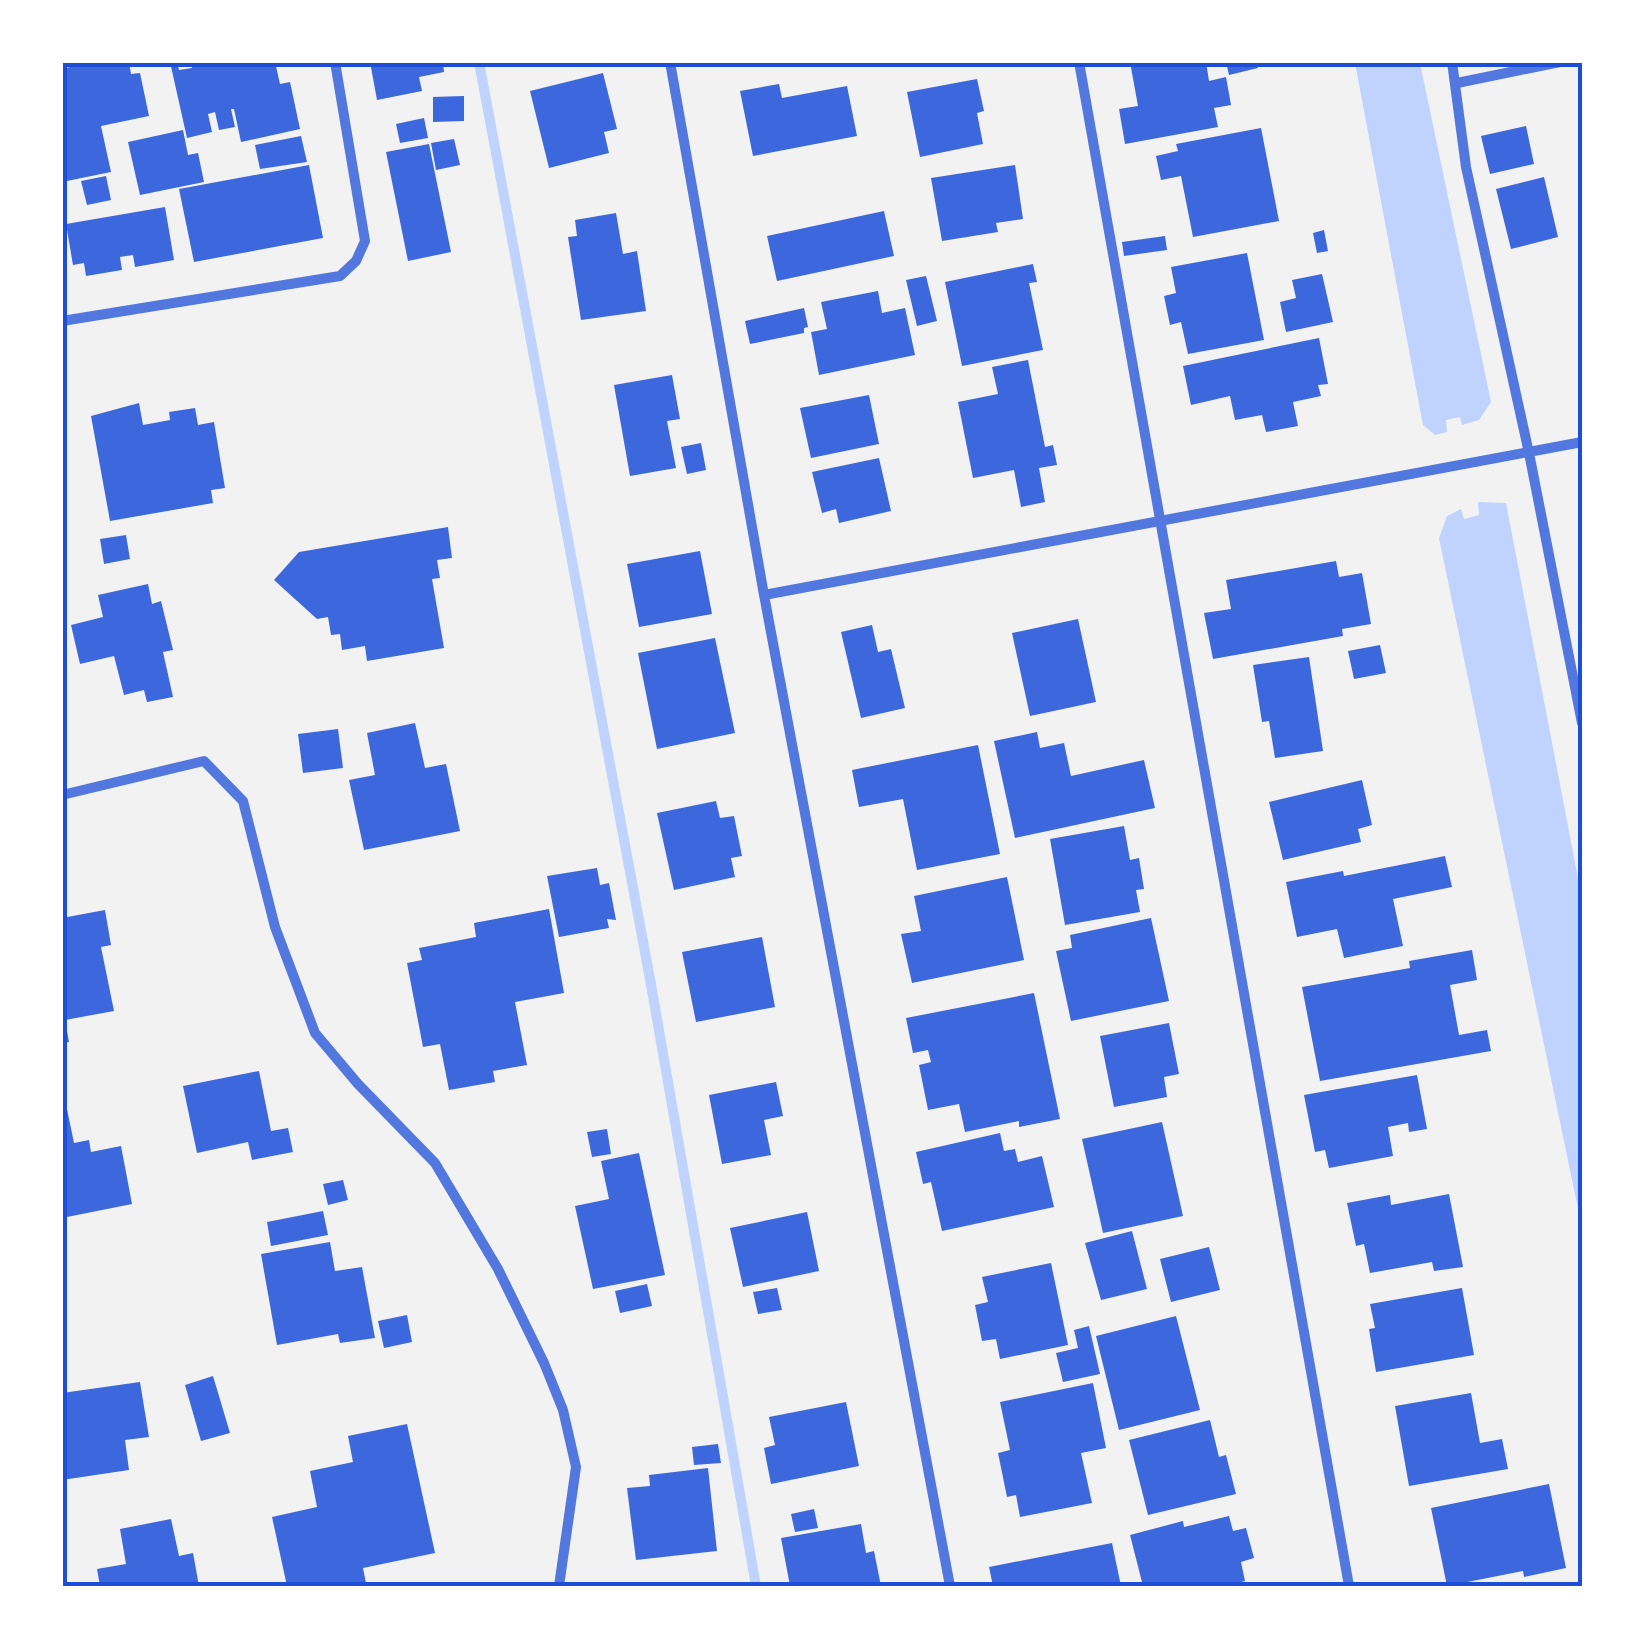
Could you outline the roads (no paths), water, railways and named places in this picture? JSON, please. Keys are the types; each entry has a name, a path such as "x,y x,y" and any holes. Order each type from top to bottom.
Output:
{"street":[{"path":"62,321 340,276 356,261 366,241 335,62"},
{"path":"670,62 764,595 950,1586"},
{"path":"1078,62 1349,1586"},
{"path":"1452,62 1466,168 1529,452 1582,724"},
{"path":"1457,83 1560,62"},
{"path":"764,595 1582,442"},
{"path":"62,795 204,761 243,802 275,927 315,1033 358,1084 436,1163 498,1268 563,1410 576,1466 559,1586"}],"water":[{"path":"1355,63 1420,63 1491,402 1479,420 1462,425 1460,417 1446,420 1447,432 1435,435 1423,425"},
{"path":"1478,502 1506,503 1582,899 1582,1228 1439,538 1447,516 1461,509 1464,519 1479,515"}],"waterway":[{"path":"479,62 650,979 756,1586"}]}
